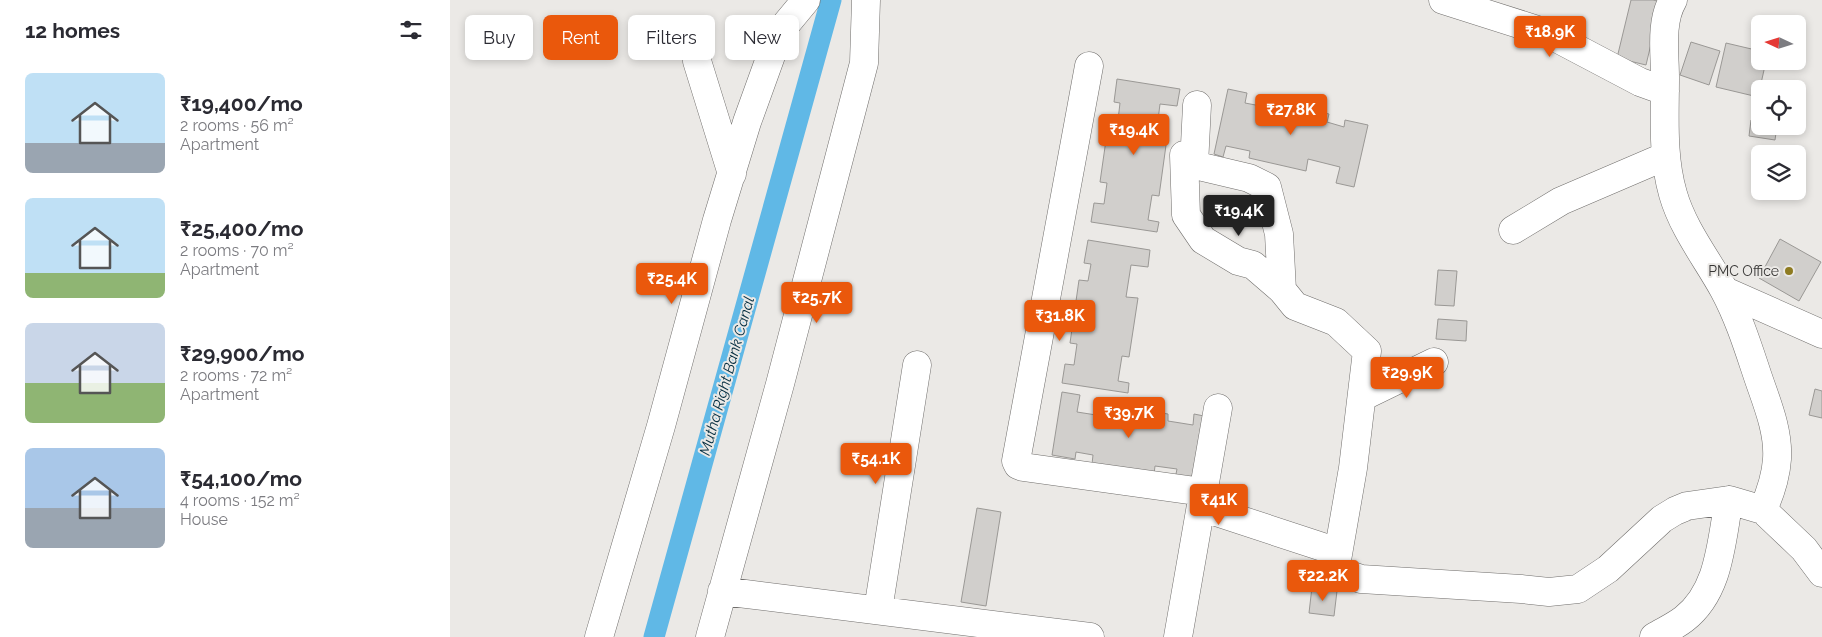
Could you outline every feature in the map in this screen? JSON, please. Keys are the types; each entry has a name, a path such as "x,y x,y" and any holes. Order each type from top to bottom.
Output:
{"street":[{"path":"599,630 747,122 777,39 782,29 806,0"},
{"path":"710,637 780,384 864,63 866,0"},
{"path":"1443,0 1547,33 1640,82 1665,91"},
{"path":"1673,0 1668,8 1665,28 1664,129 1666,156 1673,195 1688,231 1725,291 1740,326 1776,431 1777,459 1767,501"},
{"path":"697,61 732,174"},
{"path":"1089,66 1016,461 1018,465 1202,500 1338,552"},
{"path":"1194,165 1196,105"},
{"path":"1282,290 1279,234 1267,187 1249,178 1194,165 1184,155 1186,215 1202,240 1238,261 1253,265 1282,290 1295,306 1336,322 1367,351 1353,468 1338,552 1338,571 1361,578 1550,592 1578,589 1608,569 1662,520 1675,511 1687,506 1729,500 1767,501"},
{"path":"1513,230 1561,201 1666,156"},
{"path":"1725,291 1822,334"},
{"path":"1362,397 1434,362"},
{"path":"878,610 917,365"},
{"path":"1178,637 1218,408"},
{"path":"1654,637 1684,619 1699,604 1711,584 1729,500"},
{"path":"1767,501 1822,573"},
{"path":"722,591 1083,637"}],"building":[{"path":"1631,0 1661,2 1646,65 1617,58"},
{"path":"1691,42 1720,51 1709,85 1680,75"},
{"path":"1726,43 1751,49 1751,70 1764,70 1762,80 1751,80 1751,95 1716,87"},
{"path":"1117,79 1180,89 1177,106 1160,104 1156,136 1167,138 1159,196 1152,195 1148,220 1159,222 1157,232 1091,222 1094,203 1104,204 1107,183 1100,182 1109,119 1118,120 1120,103 1114,102"},
{"path":"1228,89 1247,93 1245,103 1266,107 1267,100 1329,114 1327,122 1344,127 1345,120 1368,125 1354,187 1336,183 1340,167 1308,159 1306,171 1249,158 1250,151 1226,146 1223,157 1214,154"},
{"path":"1751,120 1751,135 1776,135 1775,140 1749,136"},
{"path":"1780,239 1821,262 1799,301 1759,278"},
{"path":"1088,240 1150,250 1148,267 1131,265 1126,297 1138,298 1129,357 1122,356 1118,381 1129,383 1128,393 1062,383 1065,364 1074,365 1077,344 1070,343 1079,280 1088,281 1091,264 1084,263"},
{"path":"1438,270 1457,271 1454,306 1435,305"},
{"path":"1438,319 1467,321 1466,341 1436,339"},
{"path":"1815,389 1822,391 1822,418 1809,415"},
{"path":"1062,392 1080,395 1077,412 1109,417 1111,405 1168,414 1168,421 1193,425 1194,414 1204,416 1194,482 1175,479 1177,469 1155,466 1154,474 1092,464 1093,455 1076,452 1075,459 1052,455"},
{"path":"977,508 1001,512 986,606 961,602"},
{"path":"1312,587 1337,591 1334,616 1309,613"}],"waterway":[{"name":"Mutha Right Bank Canal","path":"654,637 831,0"}],"place":[{"name":"PMC Office","path":"1789,271"}]}
